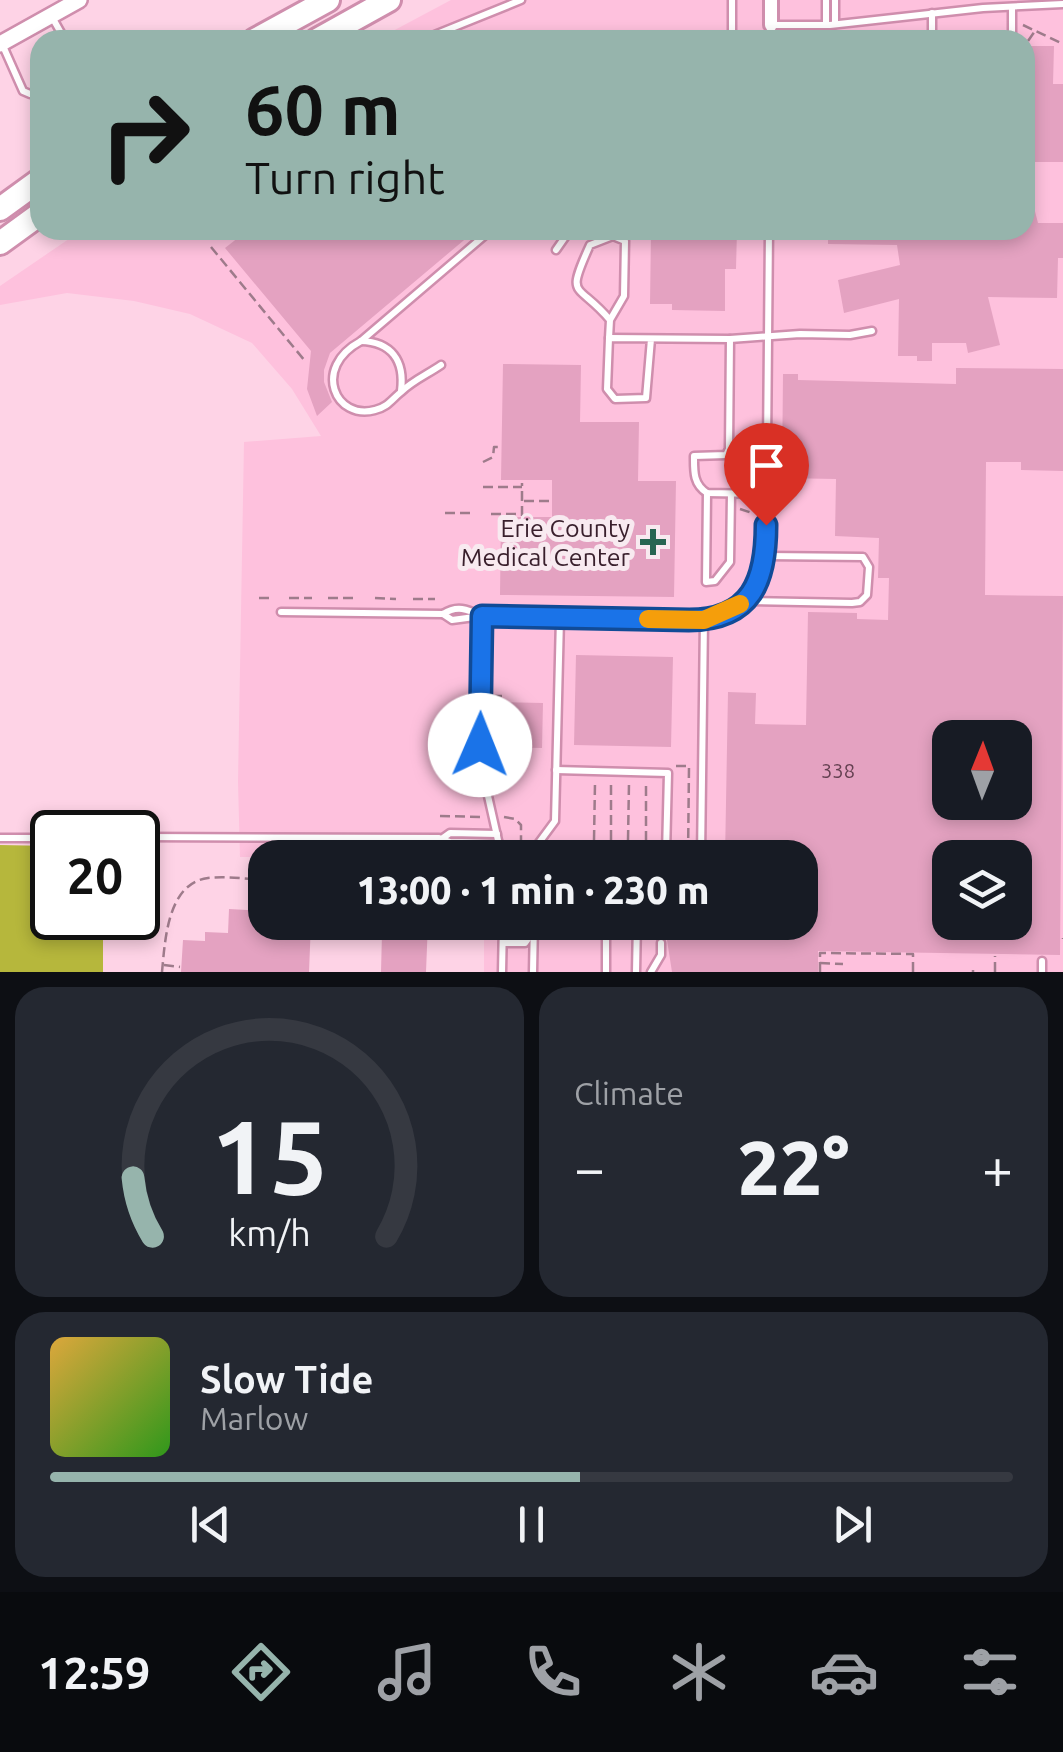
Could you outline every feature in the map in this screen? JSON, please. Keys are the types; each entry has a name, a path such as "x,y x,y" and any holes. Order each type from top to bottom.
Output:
{"highway":[{"path":"273,30 328,0"},
{"path":"335,30 389,0"},
{"path":"0,209 30,187"},
{"path":"0,243 30,221"}],"street":[{"path":"4,40 79,0"},
{"path":"770,25 771,0"}],"lane":[{"path":"446,30 520,0"},
{"path":"732,0 732,30"},
{"path":"826,0 831,24"},
{"path":"831,24 835,0"},
{"path":"770,30 770,25 831,24 997,4 1063,4"},
{"path":"1010,5 1011,30"},
{"path":"932,13 932,30"},
{"path":"52,16 59,30"},
{"path":"4,40 22,91 30,94"},
{"path":"441,365 400,392 388,405 371,412 353,409 339,398 332,382 334,364 344,350 360,342 480,240"},
{"path":"556,250 563,240"},
{"path":"609,240 590,245 574,281 576,290 610,320"},
{"path":"625,240 624,296 610,320 608,389 614,399 646,398 650,339"},
{"path":"744,601 763,574 766,556 769,240"},
{"path":"609,338 730,339 872,331"},
{"path":"730,339 729,449 726,455 694,456 697,484 707,493 766,494"},
{"path":"360,342 376,342 390,349 400,361 400,392"},
{"path":"707,493 706,582 714,581 730,562 731,494"},
{"path":"281,612 444,614 452,620 482,616 704,620 744,601 852,603 867,595 869,567 863,557 766,556"},
{"path":"160,837 443,838 450,833 502,840 481,766 482,616"},
{"path":"543,840 555,820 560,618"},
{"path":"701,840 704,620"},
{"path":"556,770 668,773 666,840"},
{"path":"0,838 30,838"},
{"path":"502,972 503,943 528,940"},
{"path":"532,940 534,972"},
{"path":"606,940 606,972"},
{"path":"636,972 637,940"},
{"path":"651,972 661,956 661,943"},
{"path":"1042,962 1042,972"}],"path":[{"path":"1021,24 1063,44"},
{"path":"211,247 305,361"},
{"path":"483,462 494,457 494,447 501,447"},
{"path":"483,487 522,485 522,515 491,514"},
{"path":"522,501 550,501"},
{"path":"735,510 753,513 757,519"},
{"path":"445,513 475,514"},
{"path":"260,598 273,598"},
{"path":"289,598 312,598"},
{"path":"328,598 357,598"},
{"path":"375,598 396,599"},
{"path":"413,599 435,599"},
{"path":"488,696 505,696"},
{"path":"488,758 505,758"},
{"path":"674,766 689,766 687,840"},
{"path":"594,781 594,840"},
{"path":"611,840 612,782"},
{"path":"628,840 629,782"},
{"path":"646,782 646,840"},
{"path":"440,816 481,817"},
{"path":"503,817 519,822 521,840"},
{"path":"162,972 166,922 190,888 210,878 248,880"},
{"path":"820,972 820,953 913,954 913,972"},
{"path":"995,956 995,972"},
{"path":"820,963 843,964"},
{"path":"162,965 180,966"}],"shaded area":[{"name":"Erie County Medical Center","path":"451,0 1063,0 1063,972 484,972 484,940 818,940 818,840 248,840 248,857 240,857 244,442 321,436 292,389 252,343 190,314 134,301 67,293 0,305 0,286 67,240 1035,240 1035,30 395,30"},
{"path":"0,845 30,846 30,940 103,940 103,972 0,972"}],"building":[{"path":"1035,46 1054,46 1053,84 1063,84 1063,162 1035,162"},
{"path":"1035,211 1038,223 1063,223 1057,298 988,297 1000,345 968,353 966,343 932,343 932,361 898,356 899,299 844,313 838,280 900,265 897,245 828,244 828,240 1035,240"},
{"path":"235,240 464,240 330,353 324,382 332,402 317,416 307,389 311,351 225,248"},
{"path":"651,240 737,240 736,269 725,269 725,311 672,310 672,304 650,304"},
{"path":"503,364 581,365 580,422 639,422 638,481 676,481 674,597 500,595 501,517 552,517 552,480 501,480"},
{"path":"956,368 1063,369 1063,471 1021,470 1021,462 986,462 985,595 1063,596 1060,955 818,951 818,972 672,972 667,940 818,940 818,840 725,840 728,692 756,693 755,724 806,725 808,612 857,613 857,619 888,620 889,578 878,578 879,538 835,536 836,479 782,478 783,374 798,374 798,380 956,384"},
{"path":"576,655 673,657 671,747 574,745"},
{"path":"501,702 543,703 542,748 500,747"},
{"path":"229,909 248,910 248,940 310,940 309,972 181,972 183,940 205,941 205,932 228,933"},
{"path":"382,940 427,940 426,972 381,972"}],"slow traffic":[{"path":"648,619 704,620 740,604"}],"place":[{"name":"Erie County Medical Center","path":"653,542"}],"route":[{"path":"480,745 482,616 689,620 714,617 744,601 757,585 765,565 766,525"}]}
